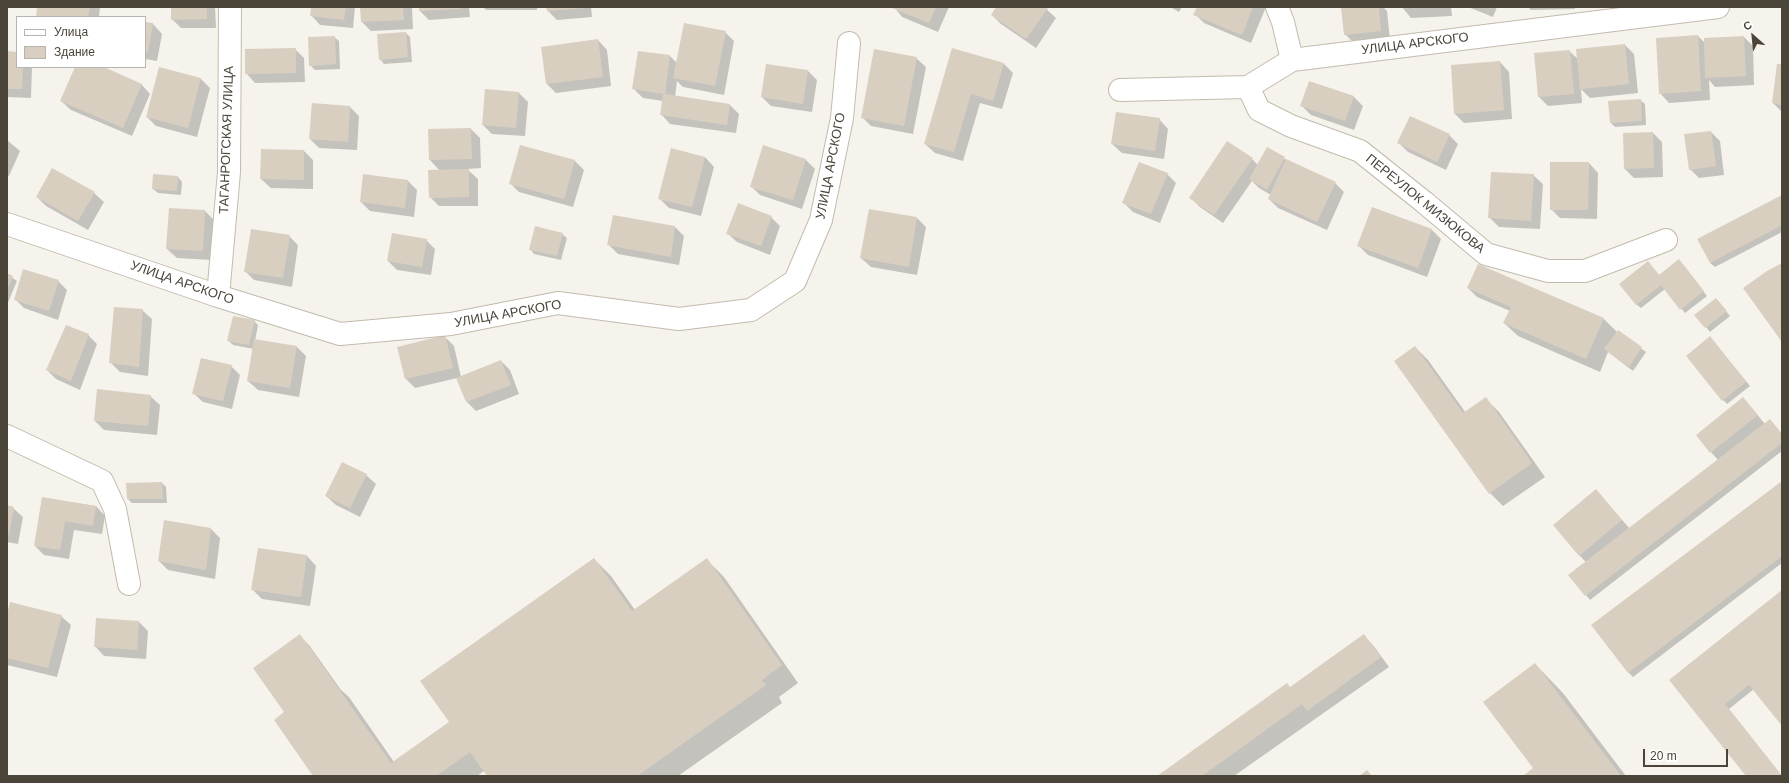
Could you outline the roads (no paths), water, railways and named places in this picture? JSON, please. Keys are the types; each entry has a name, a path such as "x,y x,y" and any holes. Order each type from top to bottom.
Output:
{"street":[{"name":"ТАГАНРОГСКАЯ УЛИЦА","path":"218,296 229,172 230,7"},
{"path":"1277,7 1283,22 1292,60"},
{"name":"УЛИЦА АРСКОГО","path":"1248,87 1292,60 1718,7"},
{"name":"УЛИЦА АРСКОГО","path":"7,224 218,296 340,334 451,324 558,303 679,319 751,310 795,281 821,220 842,118 849,43"},
{"path":"1120,90 1248,87"},
{"name":"ПЕРЕУЛОК МИЗЮКОВА","path":"1248,87 1259,110 1291,126 1360,152 1424,202 1486,254 1548,271 1585,271 1666,240"},
{"path":"7,436 102,481 115,509 129,584"}]}
